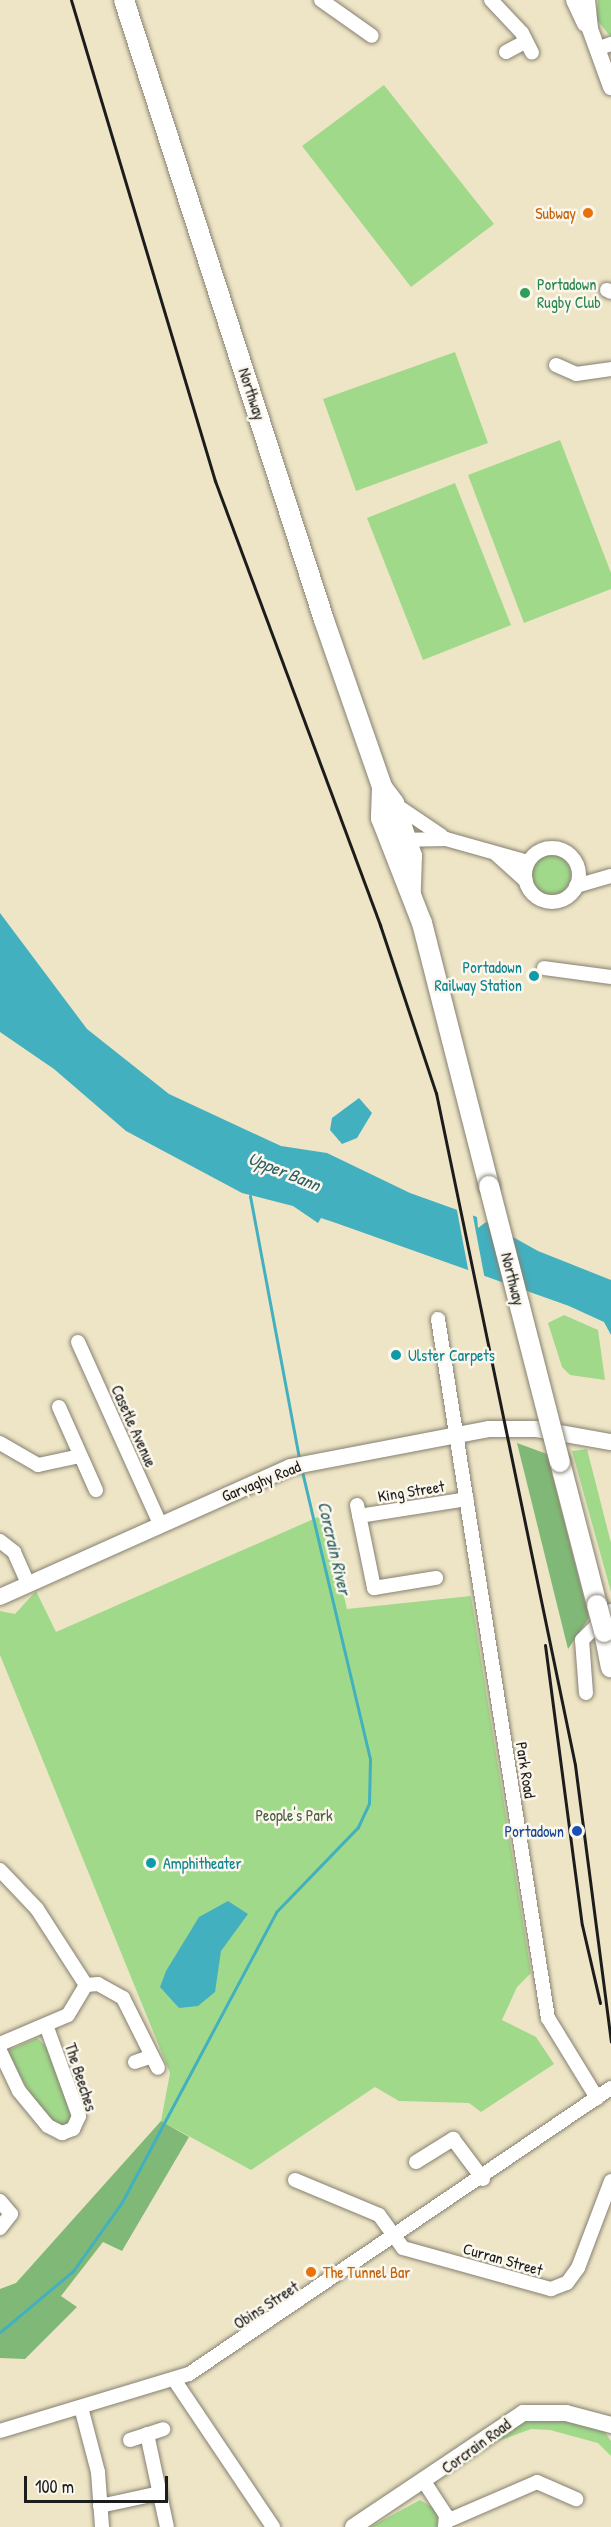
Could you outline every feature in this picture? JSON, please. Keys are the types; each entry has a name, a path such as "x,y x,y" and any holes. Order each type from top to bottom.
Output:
{"highway":[{"name":"Northway","path":"124,0 381,787 381,818 397,840"},
{"name":"Northway","path":"381,787 394,803 397,840 560,1462 604,1617 611,1667"}],"main road":[{"path":"574,0 590,29 604,47 611,87"},
{"path":"587,0 590,29"},
{"name":"Garvaghy Road","path":"0,1596 290,1467 312,1461 458,1434 524,1429 575,1434 611,1442"},
{"name":"Corcrain Road","path":"353,2527 425,2483 523,2413 566,2413 611,2425"}],"street":[{"path":"321,0 372,36"},
{"path":"490,0 528,48 506,52"},
{"path":"556,365 570,373 611,369"},
{"path":"394,803 446,839"},
{"path":"397,840 446,839 528,861"},
{"path":"526,880 528,861 539,851 555,848 569,854 578,868 576,886"},
{"path":"494,853 526,880 533,894 548,901 564,899 576,886 606,877"},
{"path":"578,868 606,877"},
{"path":"544,968 611,977"},
{"name":"Park Road","path":"438,1320 458,1434 548,2018 597,2098"},
{"name":"Casetle Avenue","path":"78,1342 160,1524"},
{"path":"59,1407 96,1490"},
{"path":"0,1443 38,1465 80,1456"},
{"name":"King Street","path":"436,1578 374,1588 358,1511 467,1499"},
{"path":"0,1540 14,1552 28,1584"},
{"path":"586,1693 582,1640 604,1617"},
{"path":"0,1869 37,1910 86,1985"},
{"path":"86,1985 98,1984 123,1998 155,2062 135,2062"},
{"path":"0,2044 68,2015 86,1985"},
{"name":"The Beeches","path":"0,2051 19,2091 48,2127 62,2133 73,2129 79,2116 46,2025"},
{"name":"Obins Street","path":"0,2431 82,2411 175,2381 396,2238 611,2088"},
{"path":"416,2162 453,2139 483,2179"},
{"path":"295,2180 379,2215 396,2238"},
{"name":"Curran Street","path":"396,2238 403,2248 541,2287 559,2288 583,2258 611,2181"},
{"path":"0,2201 11,2214 0,2228"},
{"path":"175,2381 266,2525"},
{"path":"82,2411 102,2527"},
{"path":"130,2440 163,2429"},
{"path":"147,2434 167,2527"},
{"path":"425,2483 446,2524 526,2484 547,2484 576,2499"},
{"path":"100,2506 160,2493"}],"green space":[{"path":"598,0 611,0 611,37 596,19"},
{"path":"384,85 494,224 411,287 302,146"},
{"path":"455,352 488,443 356,491 323,399"},
{"path":"560,440 611,573 611,589 524,623 468,475"},
{"path":"455,483 511,625 423,660 367,518"},
{"path":"551,855 559,856 565,861 570,867 570,883 565,889 559,894 551,895 543,894 537,889 532,883 531,875 532,867 537,861 543,856"},
{"path":"564,1315 598,1330 605,1380 570,1375 562,1367 548,1323"},
{"path":"517,1443 547,1454 589,1618 568,1649"},
{"path":"587,1449 611,1543 611,1592 572,1451"},
{"name":"People's Park","path":"325,1514 347,1609 471,1596 531,1973 517,1987 502,2020 536,2037 554,2064 481,2112 469,2103 399,2101 375,2087 251,2170 161,2121 170,2073 0,1655 0,1611 15,1614 36,1591 56,1632"},
{"path":"37,2038 51,2051 75,2118 71,2127 59,2128 48,2120 9,2060 9,2050"},
{"path":"161,2121 189,2137 122,2251 103,2242 61,2296 77,2307 25,2359 0,2358 0,2289 16,2283"},
{"path":"546,2414 604,2431 611,2441 611,2456 598,2443 550,2430 531,2429 482,2447 522,2417"},
{"path":"420,2500 438,2511 437,2527 370,2527"}],"water":[{"name":"Upper Bann","path":"0,913 87,1029 169,1094 281,1146 327,1153 410,1193 477,1217 478,1228 486,1222 538,1251 611,1280 611,1335 604,1322 569,1306 321,1218 318,1223 293,1206 242,1193 126,1131 54,1069 0,1032"},
{"path":"359,1098 372,1113 357,1138 342,1144 330,1130 332,1118"},
{"path":"228,1901 248,1914 221,1951 215,1992 198,2006 179,2008 160,1987 166,1971 199,1917"}],"pier":[{"path":"456,1205 472,1211 485,1280 469,1274"}],"waterway":[{"name":"Corcrain River","path":"250,1196 299,1459"},
{"path":"0,2332 73,2271 122,2202 276,1912 358,1827 369,1803 370,1759 302,1471"}],"railway":[{"path":"71,0 215,481 380,925 436,1093 575,1765 611,2042"},
{"path":"545,1645 582,1925 600,2003"}],"place":[{"name":"Subway","path":"588,213"},
{"name":"Portadown Rugby Club","path":"525,293"},
{"name":"Portadown Railway Station","path":"534,976"},
{"name":"Ulster Carpets","path":"396,1355"},
{"name":"Portadown","path":"577,1831"},
{"name":"Amphitheater","path":"151,1863"},
{"name":"The Tunnel Bar","path":"311,2272"}]}
